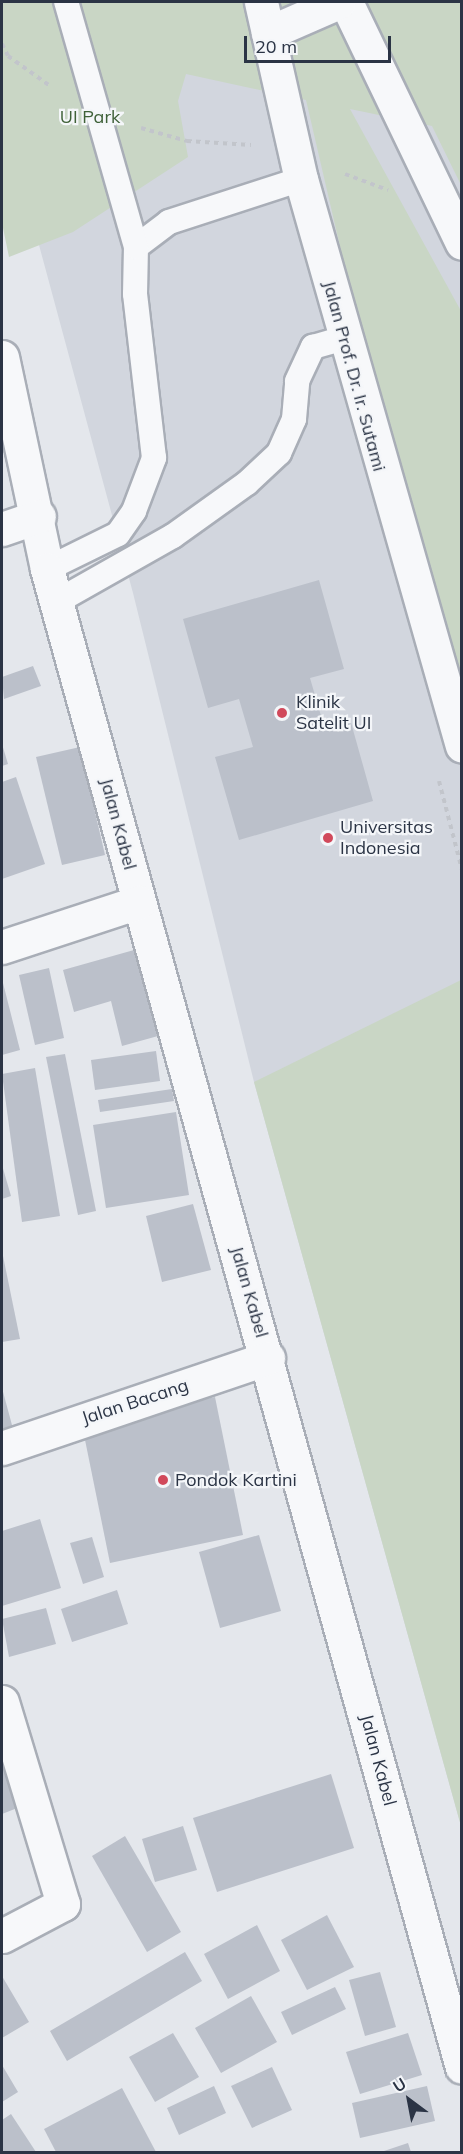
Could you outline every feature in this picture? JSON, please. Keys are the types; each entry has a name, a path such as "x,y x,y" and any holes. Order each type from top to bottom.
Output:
{"street":[{"path":"264,17 339,2"},
{"path":"346,2 442,210 462,243"},
{"name":"Jalan Prof. Dr. Ir. Sutami","path":"264,17 299,168 345,338 462,746"},
{"name":"Jalan Kabel","path":"2,357 39,516 56,565 58,601 139,902 268,1358 462,2067"},
{"path":"2,529 39,516"},
{"path":"2,947 139,902"},
{"name":"Jalan Bacang","path":"2,1448 268,1358"},
{"path":"2,1702 63,1904 2,1936"}],"lane":[{"path":"56,565 118,534 134,511 153,458 135,294 136,247 66,2"},
{"path":"136,247 169,222 299,168"},
{"path":"58,601 173,537 248,483 279,453 294,419 297,381 313,347 345,338"}],"path":[{"path":"253,145 299,168 442,210"}],"shaded area":[{"name":"Universitas Indonesia","path":"2,2 461,2 461,1826 254,1082 133,593 2,108"}],"green space":[{"name":"UI Park","path":"2,2 461,2 461,185 432,126 350,109 461,311 461,689 349,285 306,100 186,74 178,101 188,157 73,232 9,257 2,223"},
{"path":"461,980 461,1826 254,1082"}],"building":[{"name":"Klinik Satelit UI","path":"319,580 344,669 310,678 324,726 350,719 373,801 239,840 215,757 253,747 239,699 208,708 183,619"},
{"path":"33,666 41,686 4,699 2,677"},
{"path":"2,744 8,764 2,766"},
{"path":"80,747 105,855 62,865 36,757"},
{"path":"16,777 45,864 2,879 2,782"},
{"path":"134,950 158,1036 122,1046 111,1001 74,1012 63,970"},
{"path":"49,968 64,1038 35,1045 19,975"},
{"path":"2,979 20,1050 2,1055"},
{"path":"156,1051 160,1081 95,1090 91,1060"},
{"path":"65,1054 96,1211 78,1215 46,1057"},
{"path":"35,1068 60,1216 22,1222 2,1074"},
{"path":"172,1089 174,1101 100,1112 98,1100"},
{"path":"176,1112 189,1195 106,1208 93,1125"},
{"path":"2,1165 11,1196 2,1199"},
{"path":"193,1204 211,1270 162,1282 146,1216"},
{"path":"2,1251 20,1339 2,1342"},
{"path":"2,1388 16,1440 2,1444"},
{"name":"Pondok Kartini","path":"215,1397 243,1535 110,1563 82,1425"},
{"path":"40,1519 61,1588 2,1606 2,1531"},
{"path":"259,1535 281,1611 220,1628 199,1552"},
{"path":"92,1537 104,1577 83,1584 70,1543"},
{"path":"117,1590 128,1624 72,1642 61,1609"},
{"path":"46,1608 56,1644 9,1657 2,1619"},
{"path":"14,1762 30,1803 2,1814 2,1767"},
{"path":"331,1774 354,1848 217,1892 193,1818"},
{"path":"183,1826 197,1870 155,1882 142,1839"},
{"path":"125,1836 181,1932 147,1952 92,1856"},
{"path":"327,1915 354,1967 307,1990 281,1940"},
{"path":"257,1925 280,1971 228,1999 204,1954"},
{"path":"185,1952 202,1981 67,2061 50,2031"},
{"path":"380,1972 396,2027 365,2036 349,1980"},
{"path":"2,1976 29,2022 2,2038"},
{"path":"335,1987 346,2009 292,2035 281,2012"},
{"path":"251,1996 277,2042 221,2073 195,2028"},
{"path":"173,2033 199,2077 155,2102 129,2057"},
{"path":"408,2033 422,2075 360,2094 346,2052"},
{"path":"2,2065 18,2092 2,2102"},
{"path":"272,2067 292,2110 252,2128 231,2086"},
{"path":"214,2086 226,2113 179,2135 167,2108"},
{"path":"427,2086 435,2121 360,2138 352,2103"},
{"path":"122,2088 156,2152 56,2152 44,2129"},
{"path":"11,2114 36,2152 2,2152 2,2120"},
{"path":"408,2143 411,2152 381,2152"}],"place":[{"name":"Klinik Satelit UI","path":"282,713"},
{"name":"Universitas Indonesia","path":"328,838"},
{"name":"Pondok Kartini","path":"163,1480"}]}
